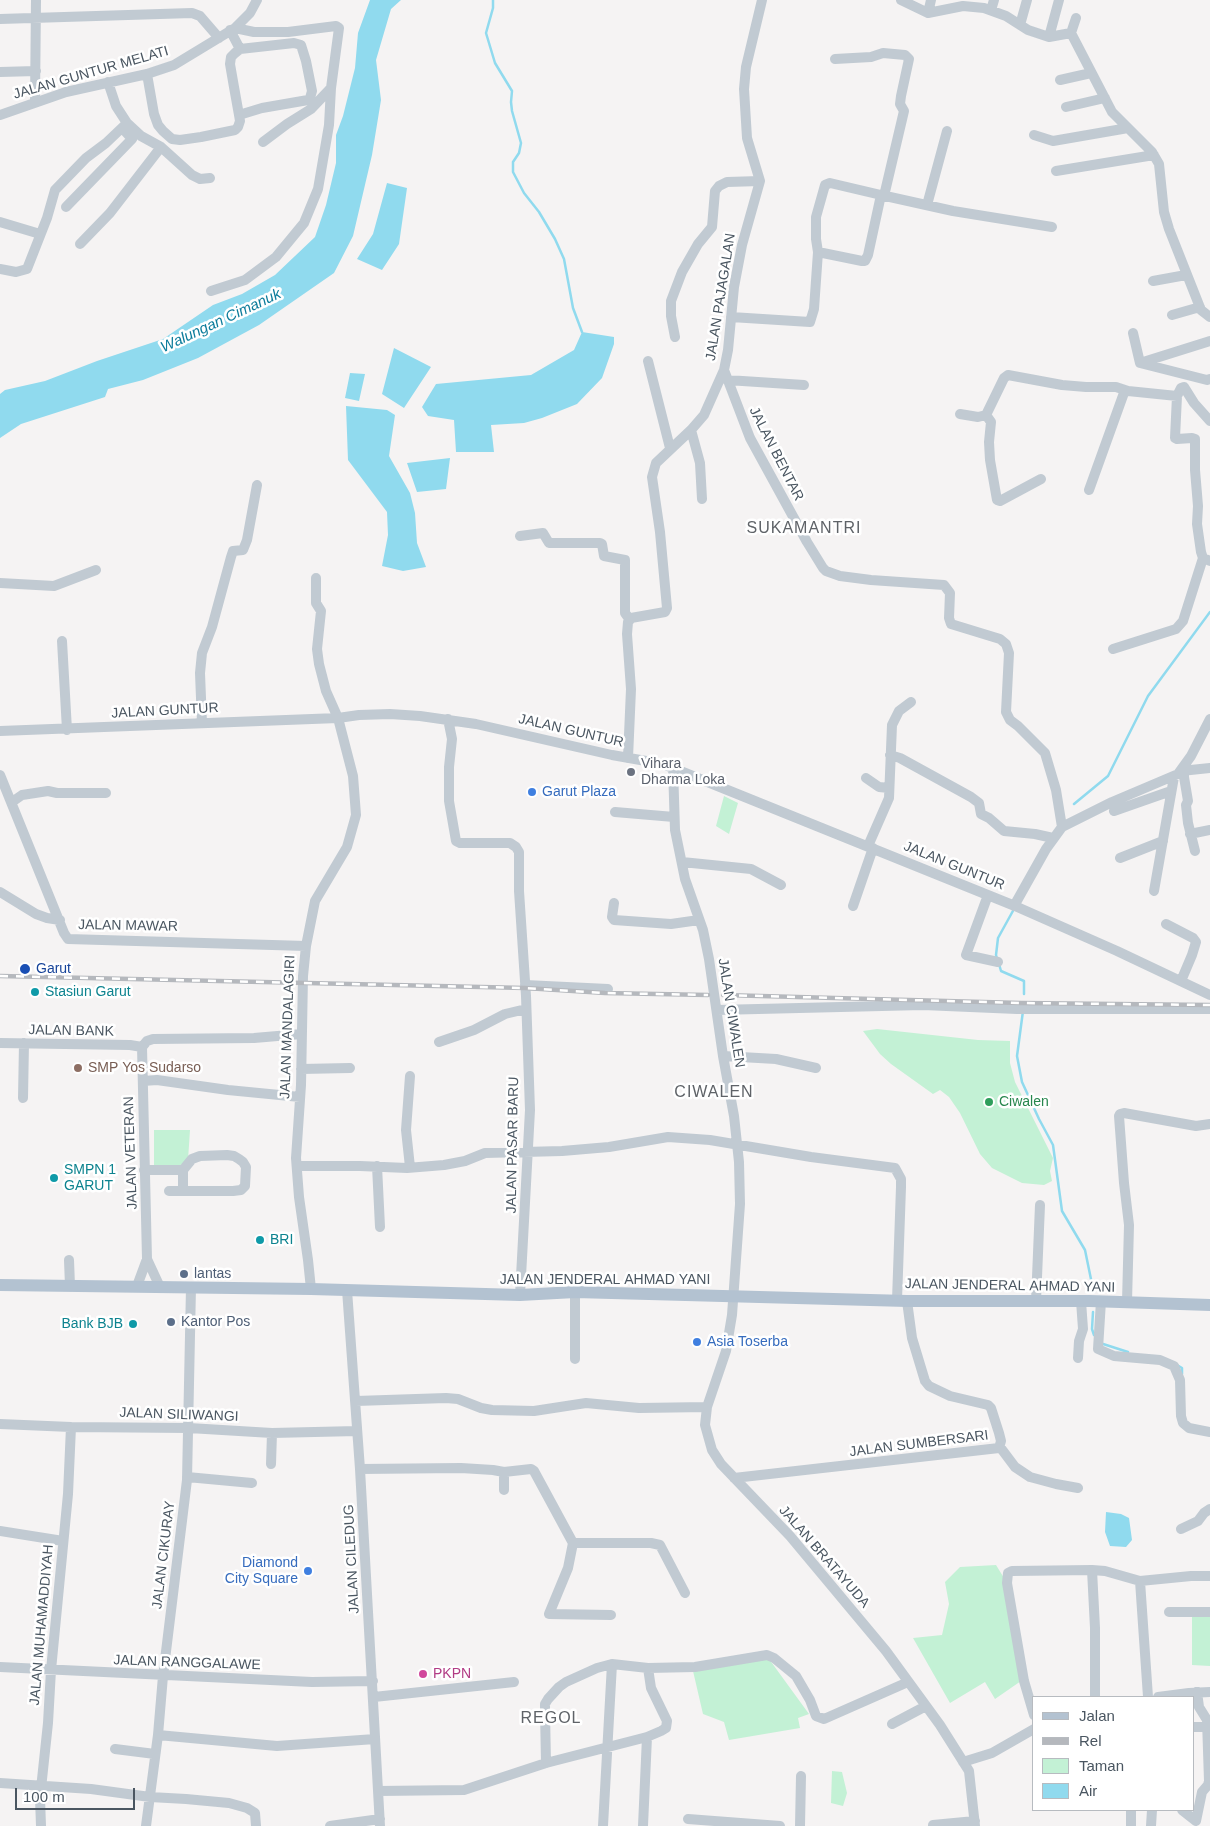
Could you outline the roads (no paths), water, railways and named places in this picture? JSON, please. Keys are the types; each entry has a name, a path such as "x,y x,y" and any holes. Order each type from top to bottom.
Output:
{"main road":[{"name":"JALAN JENDERAL AHMAD YANI","path":"0,1285 160,1286 520,1295 576,1292 902,1300 1100,1301 1210,1305"}],"street":[{"path":"35,101 36,0"},
{"name":"JALAN GUNTUR MELATI","path":"0,115 35,101 108,82 148,74 174,65 232,29 250,13 256,0"},
{"path":"675,337 670,316 671,301 682,272 698,244 712,227 715,191 719,186 727,182 760,181 747,138 744,89 746,67 762,0"},
{"path":"901,0 928,13 964,3 991,10 1006,16 1028,30 1049,37 1071,33"},
{"path":"928,13 932,0"},
{"path":"991,10 994,0"},
{"path":"1020,25 1027,0"},
{"path":"1049,37 1059,0"},
{"path":"0,19 192,13 200,16 219,38"},
{"path":"1076,18 1071,33 1112,112 1154,155 1159,164 1164,212 1186,275 1200,307 1210,317"},
{"path":"211,291 245,280 276,257 304,223 318,189 329,125 331,88 338,47 338,27 288,32 254,32 232,29 240,49"},
{"path":"148,74 154,114 158,125 172,139 180,140 237,129 240,121 239,115 230,60 232,55 240,49 294,43 301,45 312,93 308,100 262,108 239,115"},
{"path":"818,252 862,262 865,261 868,255 904,111 900,104 909,59 905,55 884,53 871,58 835,59"},
{"path":"0,72 36,71"},
{"path":"1060,80 1091,73"},
{"path":"66,208 132,139 124,126 108,82"},
{"path":"263,142 287,124 311,110 331,88"},
{"path":"1066,107 1105,98"},
{"path":"124,126 161,147 192,175 200,179 210,178"},
{"path":"0,269 16,272 26,269 55,190 86,158 124,126"},
{"path":"1034,135 1053,141 1128,128"},
{"path":"927,205 947,131"},
{"path":"80,244 110,213 161,147"},
{"path":"1056,172 1154,155"},
{"name":"JALAN PAJAGALAN","path":"630,620 635,616 665,612 667,610 661,539 652,477 656,463 691,430 704,414 725,375 734,287 742,245 760,181"},
{"path":"731,317 810,322 814,309 818,252 816,217 825,185 830,183 952,211 1052,227"},
{"path":"0,222 40,234"},
{"path":"1153,281 1186,275"},
{"path":"1172,315 1200,307"},
{"path":"1133,333 1140,363"},
{"path":"1140,363 1210,341"},
{"path":"648,361 670,448"},
{"path":"1140,363 1207,380 1210,379"},
{"path":"725,375 804,385"},
{"name":"JALAN BENTAR","path":"725,375 750,438 806,542 826,571 840,576 870,580 944,585 950,593 949,618 952,624 1000,639 1006,644 1009,653 1006,712 1010,720 1045,753 1056,790 1062,827"},
{"path":"986,415 1004,378 1008,375 1086,388 1113,387 1177,396"},
{"path":"1113,649 1176,629 1183,621 1206,556 1198,524 1195,441 1192,438 1175,438 1177,396 1181,388 1186,389 1194,403 1210,420"},
{"path":"1089,490 1124,390"},
{"path":"960,414 978,417 986,415"},
{"path":"986,415 991,422 990,452 997,500 1000,501 1041,479"},
{"path":"691,430 700,463 702,499"},
{"path":"202,723 200,673 202,653 212,627 230,558 233,551 243,550 247,540 258,484"},
{"path":"520,536 543,533 549,543 600,543 602,544 604,556 625,560 625,613 630,620 627,634 631,689 628,758"},
{"path":"0,583 54,586 96,570"},
{"name":"JALAN MANDALAGIRI","path":"311,1289 297,1166 302,983 306,946 315,901 347,847 356,815 353,776 338,718 324,684 318,657 317,649 322,611 316,603 316,578"},
{"path":"62,641 67,730"},
{"path":"853,906 870,847 888,804 893,721 900,710 911,702"},
{"name":"JALAN GUNTUR","path":"0,732 338,718 390,714 448,719 673,767 1014,906 1210,995"},
{"name":"JALAN PASAR BARU","path":"448,719 452,739 449,766 449,801 456,841 460,843 510,843 519,852 519,891 530,1110 520,1295"},
{"path":"1154,891 1171,791 1210,719"},
{"path":"890,755 900,758 971,797 979,804 981,814 989,818 1004,831 1053,838"},
{"name":"JALAN CIWALEN","path":"673,767 675,830 685,880 699,920 709,959 734,1116 740,1204 733,1296"},
{"path":"1014,906 1053,838 1062,827 1112,802 1180,773 1210,768"},
{"path":"1180,773 1184,777 1190,834 1195,851"},
{"name":"JALAN MAWAR","path":"0,775 68,939 157,940 306,946"},
{"path":"866,778 879,787 889,788"},
{"path":"12,802 22,795 48,791 58,793 106,793"},
{"path":"1114,811 1171,791"},
{"path":"615,812 674,817"},
{"path":"1190,834 1210,830"},
{"path":"1120,858 1163,841"},
{"path":"682,862 751,869 781,885"},
{"path":"0,892 36,914 60,920"},
{"path":"988,895 966,955 998,962"},
{"path":"614,903 612,917 614,920 671,924 699,920"},
{"path":"1166,924 1193,938 1196,942 1181,981"},
{"path":"525,986 608,989"},
{"path":"717,1010 923,1005 1017,1008 1210,1009"},
{"path":"439,1042 474,1030 505,1014 526,1009"},
{"path":"142,1047 144,1043 153,1039 254,1038 301,1034"},
{"name":"JALAN BANK","path":"0,1043 142,1047"},
{"path":"23,1098 24,1044"},
{"name":"JALAN VETERAN","path":"142,1047 147,1259 160,1286"},
{"path":"723,1056 776,1059 816,1068"},
{"path":"301,1069 350,1068"},
{"path":"410,1076 406,1130 410,1167"},
{"path":"143,1081 157,1080 300,1097"},
{"path":"1127,1302 1129,1225 1119,1116 1124,1113 1196,1126 1210,1124"},
{"path":"297,1166 410,1167 444,1165 465,1161 485,1153 609,1147 668,1136 692,1137 811,1158 895,1168 901,1179 902,1187 902,1300"},
{"path":"169,1191 183,1191 233,1191 244,1188 247,1178 243,1162 234,1156 227,1155 200,1156 192,1159 183,1170 183,1191"},
{"path":"377,1166 380,1227"},
{"path":"144,1170 183,1170"},
{"path":"1036,1301 1040,1205"},
{"name":"JALAN VETERAN","path":"136,1286 147,1259"},
{"path":"69,1260 70,1286"},
{"name":"JALAN CIKURAY","path":"146,1826 187,1477 191,1287"},
{"name":"JALAN CILEDUG","path":"347,1290 356,1401 356,1431 360,1468 380,1823"},
{"path":"575,1359 576,1292"},
{"name":"JALAN BRATAYUDA","path":"733,1296 726,1351 707,1407 705,1425 712,1450 721,1464 790,1536 886,1651 926,1706 968,1771 975,1824"},
{"name":"JALAN SUMBERSARI","path":"734,1478 996,1449 1000,1447 999,1433 991,1408 988,1405 950,1396 929,1386 925,1381 902,1300"},
{"path":"1078,1358 1079,1340 1083,1332 1082,1301"},
{"path":"1100,1301 1098,1349 1114,1356 1160,1360 1174,1366 1180,1380 1184,1423 1189,1428 1210,1432"},
{"path":"356,1401 446,1398 458,1399 492,1410 534,1411 586,1403 640,1408 707,1407"},
{"name":"JALAN SILIWANGI","path":"0,1424 189,1428 272,1433 356,1431"},
{"name":"JALAN MUHAMADDIYAH","path":"41,1826 40,1798 68,1494 71,1427"},
{"path":"271,1464 272,1433"},
{"path":"1000,1447 1015,1467 1030,1477 1049,1483 1078,1488"},
{"path":"360,1468 461,1468 504,1472 534,1471 573,1543 568,1568 549,1614 611,1615"},
{"path":"504,1472 504,1490"},
{"path":"187,1477 252,1483"},
{"path":"1181,1529 1198,1521 1210,1509"},
{"path":"0,1531 63,1541"},
{"path":"573,1543 651,1543 660,1545 685,1593"},
{"path":"1092,1570 1095,1628 1095,1696"},
{"path":"1032,1708 1024,1680 1007,1583 1008,1573 1016,1571 1092,1570 1105,1571 1140,1581 1210,1576"},
{"path":"1140,1581 1148,1696"},
{"path":"1168,1612 1210,1612"},
{"path":"546,1763 544,1712 548,1699 558,1687 566,1682 597,1668 612,1664 648,1668 695,1667 767,1655 774,1658 796,1676 810,1700 816,1716 824,1719 908,1682"},
{"path":"603,1826 612,1664"},
{"name":"JALAN RANGGALAWE","path":"0,1667 312,1682 373,1681"},
{"path":"378,1791 464,1790 546,1763 647,1737 666,1728 668,1724 652,1688 648,1668"},
{"path":"374,1697 514,1682"},
{"path":"1183,1811 1196,1821 1202,1792 1209,1781 1207,1727 1205,1715 1200,1707 1198,1692"},
{"path":"1166,1696 1210,1692"},
{"path":"892,1724 926,1706"},
{"path":"1195,1727 1207,1727"},
{"path":"963,1762 992,1752 1032,1730"},
{"path":"158,1735 277,1746 375,1739"},
{"path":"643,1826 647,1737"},
{"path":"115,1749 155,1754"},
{"path":"800,1826 801,1776"},
{"path":"0,1783 186,1799 240,1806 255,1813 256,1826"},
{"path":"1131,1811 1131,1826"},
{"path":"1151,1826 1152,1811"},
{"path":"688,1819 780,1826"},
{"path":"330,1826 380,1823"},
{"path":"933,1825 975,1824"}],"water":[{"name":"Walungan Cimanuk","path":"370,0 401,0 391,9 376,60 381,100 372,155 353,236 334,273 259,325 198,358 143,380 108,389 105,397 21,424 0,438 0,394 5,390 45,381 163,339 213,305 242,294 275,275 315,237 326,205 336,163 336,135 343,116 355,68 358,33"},
{"path":"387,183 407,188 399,244 382,270 357,259 373,234"},
{"path":"582,332 614,337 614,344 602,378 577,404 524,423 491,425 494,452 456,452 454,420 428,416 422,407 436,384 531,375 574,350"},
{"path":"394,348 431,367 404,408 382,394"},
{"path":"350,373 365,374 359,401 345,398"},
{"path":"346,406 387,410 395,415 389,456 410,493 415,513 417,543 426,567 403,571 382,566 388,535 387,512 348,460"},
{"path":"450,458 446,489 417,492 407,463"},
{"path":"1106,1512 1121,1514 1129,1518 1132,1540 1126,1547 1110,1546 1105,1532"}],"waterway":[{"path":"493,0 493,8 486,33 495,63 512,91 512,111 521,143 519,153 513,162 513,172 524,193 539,212 555,239 564,259 573,308 582,332"},
{"path":"1074,804 1108,776 1148,696 1210,612"},
{"path":"997,959 998,938 1014,909"},
{"path":"999,964 1001,971 1024,981 1024,994"},
{"path":"1023,1011 1017,1056 1022,1082 1053,1145 1062,1211 1085,1250 1093,1289"},
{"path":"1093,1312 1092,1329 1094,1335"},
{"path":"1100,1343 1128,1352"},
{"path":"1177,1365 1182,1368 1182,1374"}],"railway":[{"path":"0,976 525,988 605,993 708,995"},
{"path":"723,995 1021,1003 1210,1005"}],"place":[{"name":"Vihara Dharma Loka","path":"631,772"},
{"name":"Garut Plaza","path":"532,792"},
{"name":"Garut","path":"25,969"},
{"name":"Stasiun Garut","path":"35,992"},
{"name":"SMP Yos Sudarso","path":"78,1068"},
{"name":"Ciwalen","path":"989,1102"},
{"name":"SMPN 1 GARUT","path":"54,1178"},
{"name":"BRI","path":"260,1240"},
{"name":"lantas","path":"184,1274"},
{"name":"Kantor Pos","path":"171,1322"},
{"name":"Bank BJB","path":"133,1324"},
{"name":"Asia Toserba","path":"697,1342"},
{"name":"Diamond City Square","path":"308,1571"},
{"name":"PKPN","path":"423,1674"}],"district":[{"name":"SUKAMANTRI","path":"804,529"},
{"name":"CIWALEN","path":"714,1093"},
{"name":"REGOL","path":"551,1719"}]}
